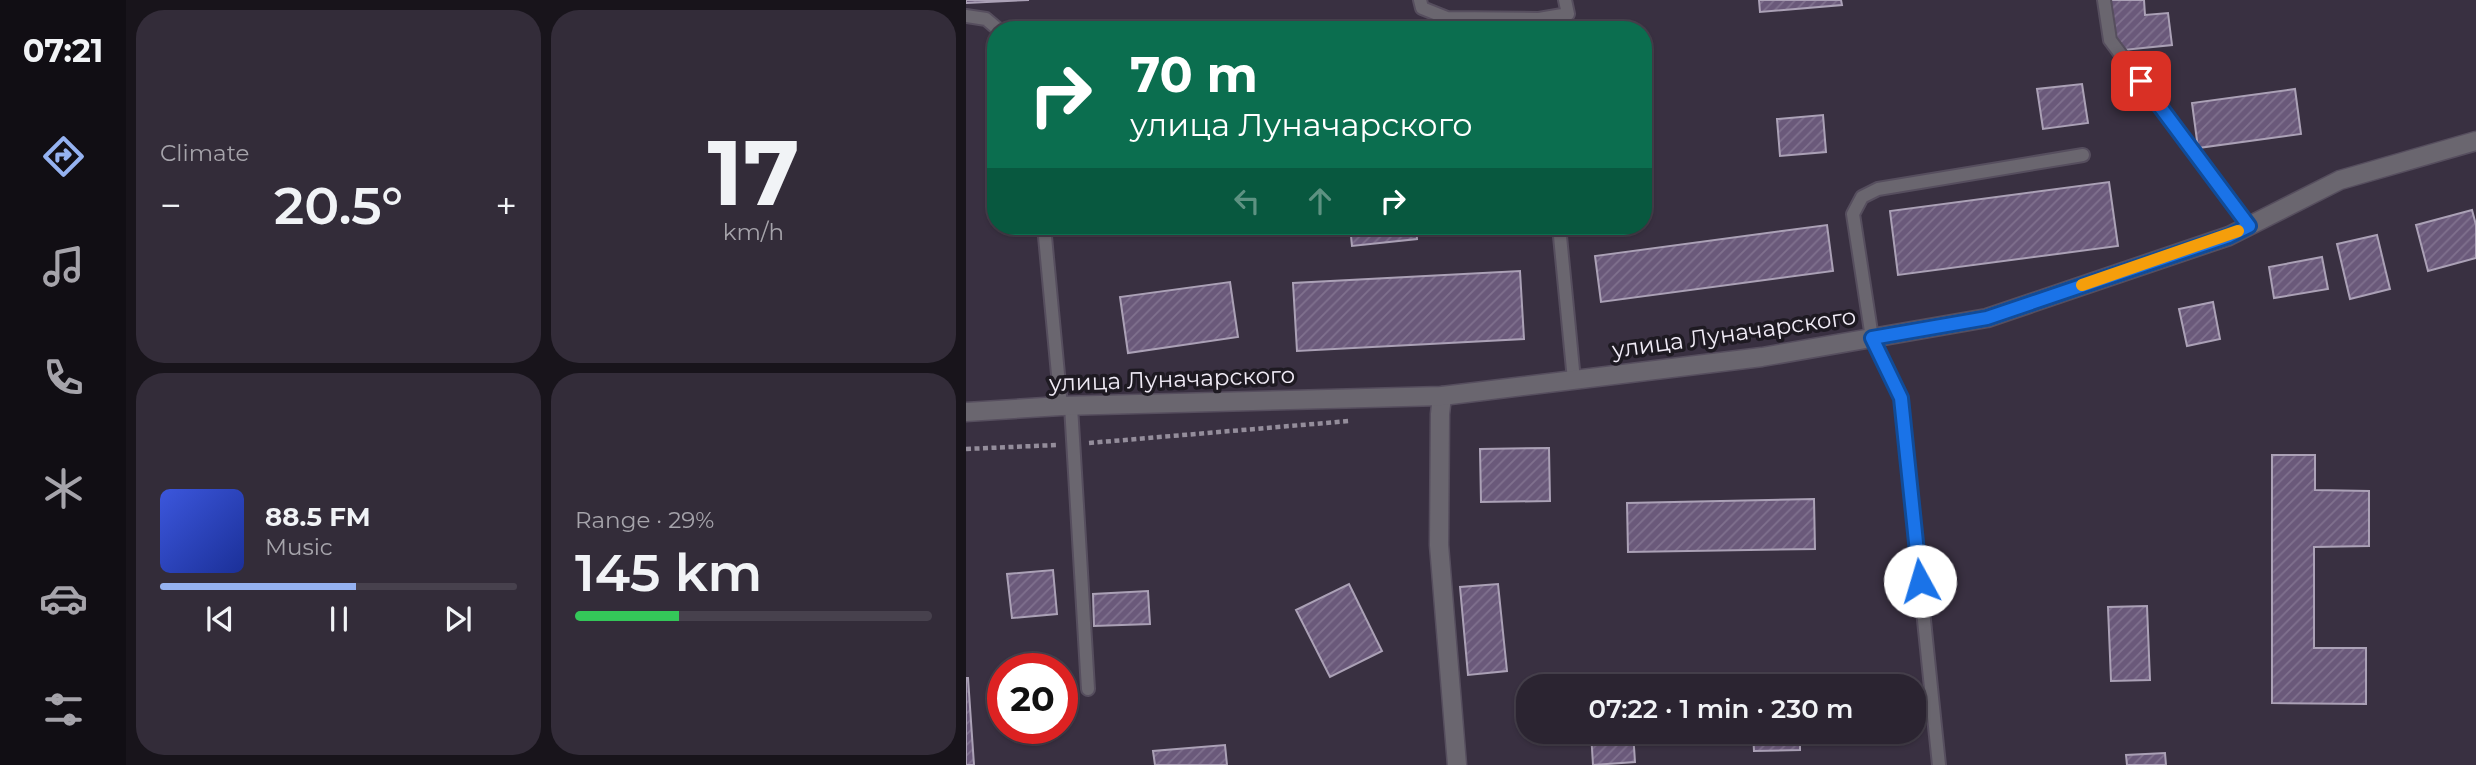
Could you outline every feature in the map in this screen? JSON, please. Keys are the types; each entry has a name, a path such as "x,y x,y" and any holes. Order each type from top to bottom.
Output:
{"street":[{"name":"улица Луначарского","path":"966,412 1066,406 1442,396 1762,357 1987,318 2229,236 2340,180 2476,141"},
{"path":"1442,396 1439,545 1457,765"}],"lane":[{"path":"1420,0 1422,8 1447,18 1494,21"},
{"path":"1548,21 1568,14 1566,0"},
{"path":"2104,0 2110,40 2249,226"},
{"path":"966,16 988,21"},
{"path":"1939,765 1901,398 1872,338 1853,214 1862,197 1878,189 2083,155"},
{"path":"1045,235 1073,444 1088,689"},
{"path":"1560,235 1574,380"}],"path":[{"path":"966,449 1073,444 1358,421"}],"building":[{"path":"966,0 1029,0 966,3"},
{"path":"1759,0 1841,0 1842,5 1760,12"},
{"path":"2109,0 2144,0 2145,15 2168,13 2172,45 2114,51"},
{"path":"2082,84 2088,123 2043,129 2037,89"},
{"path":"2295,89 2301,134 2198,148 2192,103"},
{"path":"1823,115 1826,152 1780,156 1777,119"},
{"path":"2109,182 2118,246 1898,275 1890,211"},
{"path":"2472,210 2476,225 2476,258 2428,271 2416,225"},
{"path":"1827,225 1833,271 1601,302 1595,256"},
{"path":"1351,235 1417,235 1417,239 1352,246"},
{"path":"2377,235 2390,289 2350,299 2337,244"},
{"path":"2322,257 2328,289 2274,298 2269,267"},
{"path":"1520,271 1524,339 1297,351 1293,283"},
{"path":"1230,282 1238,337 1128,353 1120,297"},
{"path":"2213,302 2220,339 2187,346 2179,309"},
{"path":"1549,448 1550,501 1481,502 1480,449"},
{"path":"2272,455 2315,455 2315,490 2369,491 2369,546 2314,547 2314,648 2366,648 2366,704 2272,703"},
{"path":"1814,499 1815,549 1628,552 1627,503"},
{"path":"1053,570 1057,614 1012,618 1007,574"},
{"path":"1349,584 1382,651 1330,677 1296,610"},
{"path":"1498,584 1507,671 1468,675 1460,587"},
{"path":"1148,591 1150,624 1094,626 1093,594"},
{"path":"2147,606 2150,680 2111,681 2108,607"},
{"path":"968,678 974,765 966,765"},
{"path":"1592,744 1634,744 1635,762 1593,765"},
{"path":"1754,744 1800,744 1800,750 1754,751"},
{"path":"1225,745 1227,765 1155,765 1153,751"},
{"path":"2165,753 2166,765 2127,765 2126,755"}],"slow traffic":[{"path":"2082,285 2238,231"}],"route":[{"path":"1920,581 1901,398 1872,338 1987,318 2229,236 2249,226 2141,81"}]}
